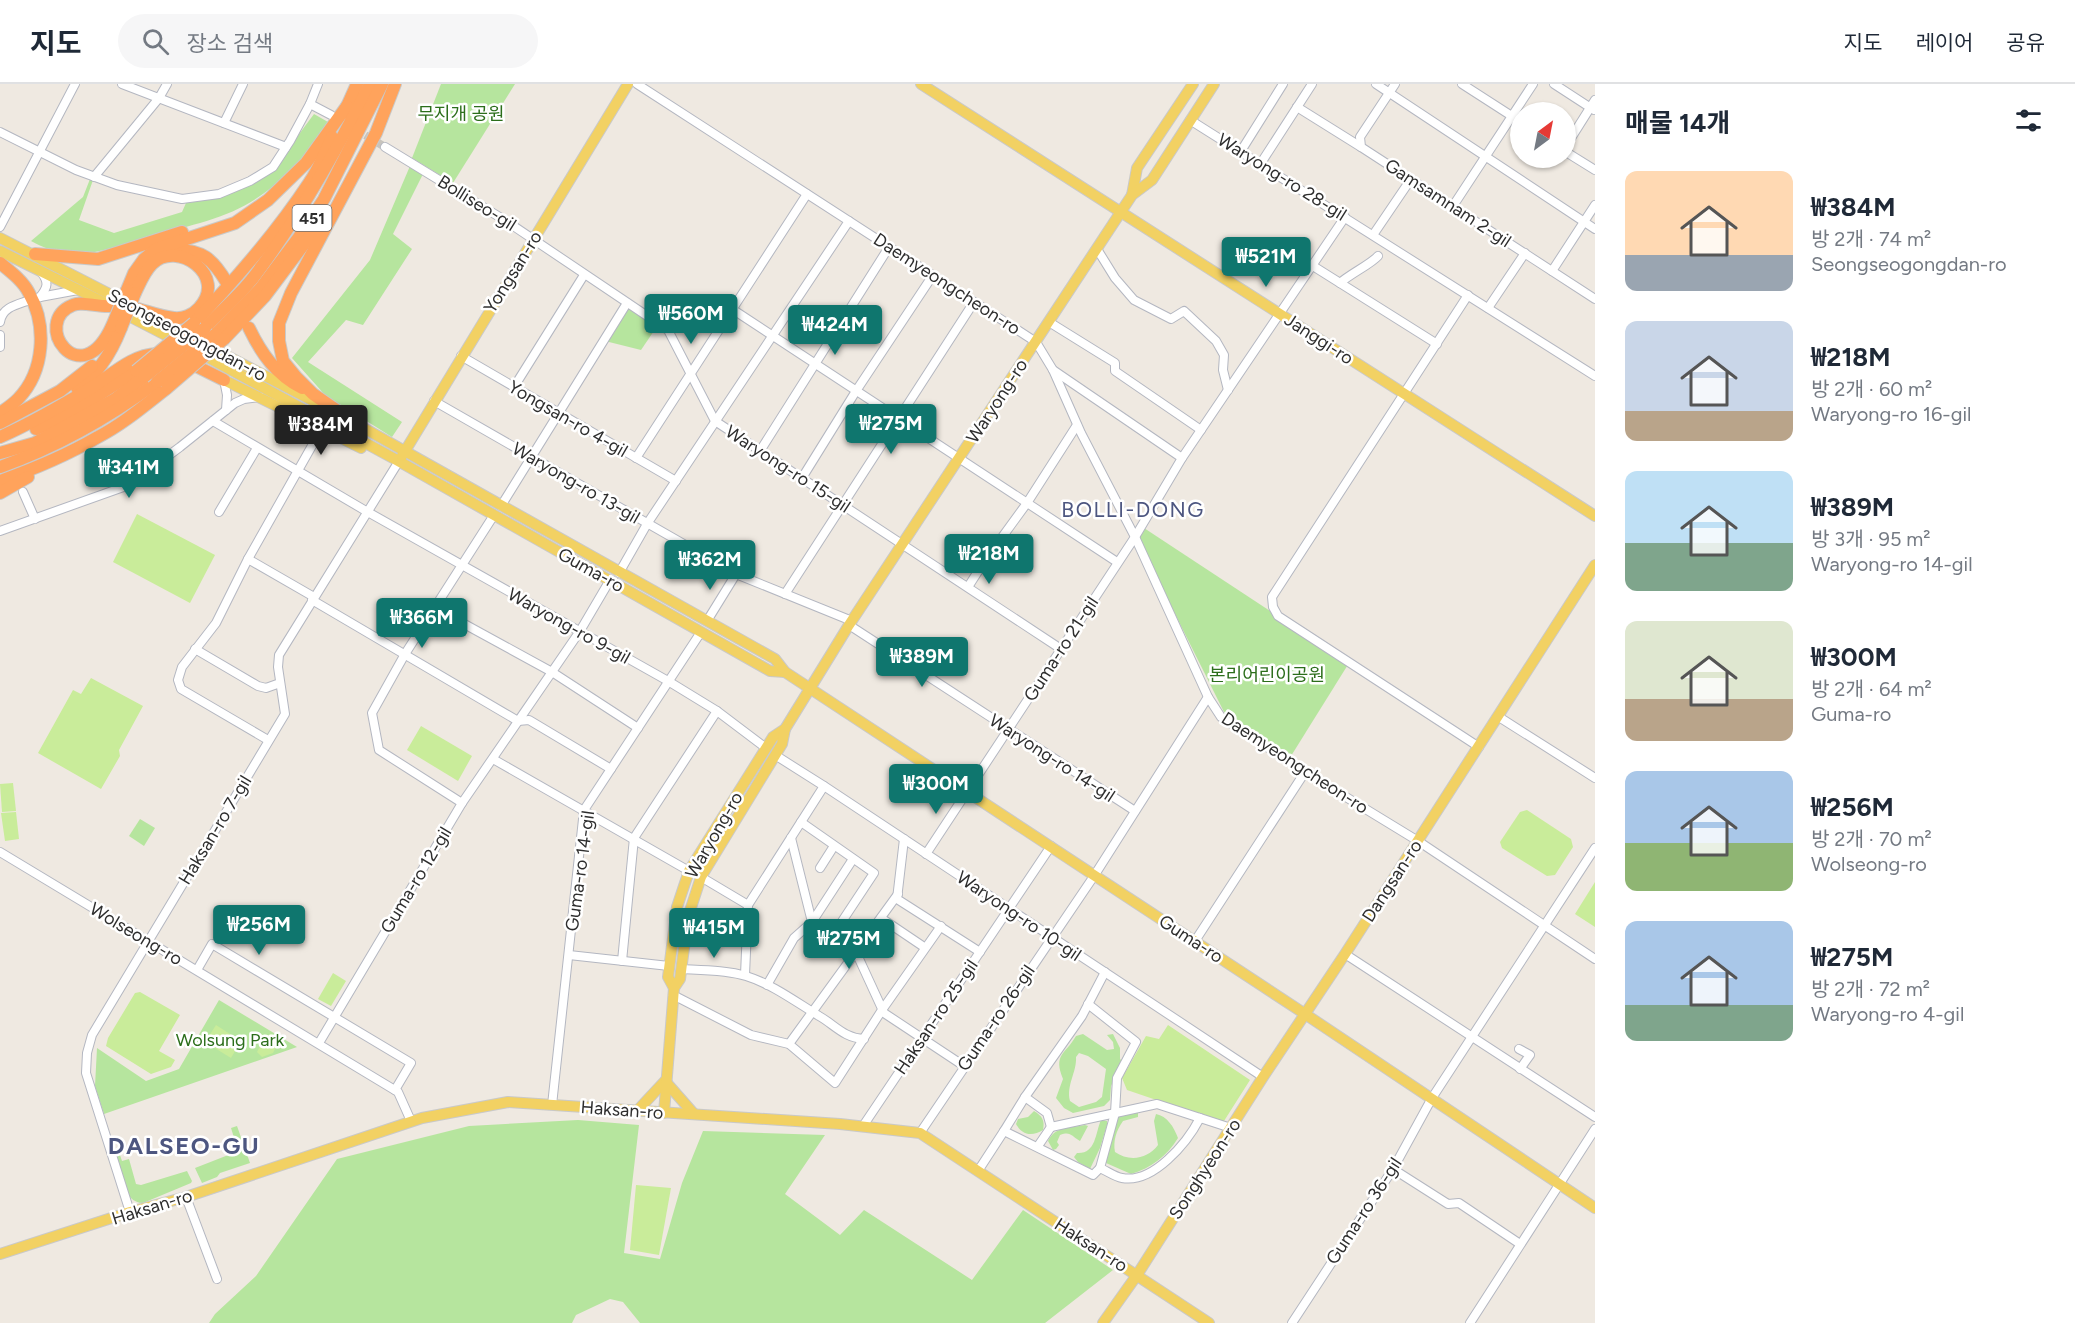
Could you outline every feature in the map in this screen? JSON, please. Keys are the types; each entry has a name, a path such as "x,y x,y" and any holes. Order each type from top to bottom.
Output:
{"highway":[{"path":"210,331 234,281 311,181 357,84"},
{"name":"451","path":"210,331 252,280 313,192 370,84"},
{"name":"451","path":"0,453 35,443 115,399 140,374 210,331 260,289 305,228 333,182 382,84"},
{"path":"352,421 314,394 296,377 284,361 279,341 279,323 291,293 376,133 395,84"},
{"path":"131,291 134,273 144,259 156,249 234,223 255,210 288,183 306,163 347,106"},
{"path":"0,493 124,421 162,385 210,331 265,296 314,233 361,162"},
{"path":"35,254 98,259 255,210"},
{"path":"0,423 60,391 97,363 110,343 137,274 158,252 176,249 208,256 227,282"},
{"path":"131,291 153,263 172,256 185,258 195,263 204,272 209,288 204,303 194,314 175,318 138,309"},
{"path":"0,263 15,275 29,292 37,311 41,334 35,373 19,398 0,413"},
{"path":"110,306 97,307 77,303 70,305 61,315 56,329 57,336 70,353 86,355 93,352 117,327"},
{"path":"0,430 28,417 85,383 104,363 114,346 117,327"},
{"path":"249,328 261,353 288,381 314,394"},
{"path":"0,437 31,424 99,383 123,365 153,354 162,354 188,362 224,380"},
{"path":"0,444 69,414 140,374"},
{"path":"0,467 36,454 93,425 162,385"},
{"path":"0,482 37,468 98,437"}],"main road":[{"name":"Yongsan-ro","path":"396,460 405,451 628,84"},
{"name":"Janggi-ro","path":"921,84 1595,516"},
{"name":"Waryong-ro","path":"1132,195 1137,168 1193,84"},
{"name":"Waryong-ro","path":"673,991 680,979 688,917 701,877 782,744 785,729 850,623 1120,213 1132,195 1152,180 1214,84"},
{"name":"Seongseogongdan-ro","path":"0,237 405,451"},
{"name":"Seongseogongdan-ro","path":"0,250 267,388 396,460"},
{"path":"224,380 380,458 396,460"},
{"name":"Guma-ro","path":"405,451 610,580 770,671 785,672"},
{"name":"Guma-ro","path":"396,460 619,573 775,659 785,672 1195,941 1595,1208"},
{"name":"Dangsan-ro","path":"1305,1014 1418,842 1595,564"},
{"name":"Waryong-ro","path":"664,1113 673,991 668,977 677,907 689,871 773,737 785,729"},
{"name":"Songhyeon-ro","path":"1105,1322 1305,1014"},
{"path":"637,1111 665,1081 694,1114"},
{"name":"Haksan-ro","path":"0,1254 130,1212 186,1197 411,1122 508,1102 863,1126 920,1133 1209,1323"}],"street":[{"path":"0,227 75,84"},
{"path":"122,84 286,147"},
{"path":"94,177 159,98 167,84"},
{"path":"224,123 243,84"},
{"path":"0,132 94,177 117,185 182,199 219,194 250,181 273,167 310,104 318,84"},
{"name":"Daemyeongcheon-ro","path":"637,84 1036,342 1053,370 1077,425 1135,537 1208,697 1221,717 1418,842 1595,959"},
{"path":"1241,151 1283,84"},
{"path":"1261,164 1312,84"},
{"path":"1376,84 1595,229"},
{"path":"1361,147 1360,137 1395,84"},
{"path":"1462,84 1510,116"},
{"path":"1522,102 1533,84"},
{"path":"1554,84 1593,106 1576,131"},
{"path":"310,104 331,116"},
{"name":"Gamsamnam 2-gil","path":"1297,107 1595,299"},
{"name":"Waryong-ro 28-gil","path":"1191,120 1595,376"},
{"path":"1453,206 1510,120"},
{"name":"Bolliseo-gil","path":"385,147 533,240"},
{"path":"1576,158 1595,170"},
{"path":"1373,235 1411,179"},
{"path":"636,458 807,194"},
{"path":"1552,271 1595,205"},
{"name":"Guma-ro 21-gil","path":"926,854 1135,537 1182,458 1345,217"},
{"path":"619,573 647,524 849,221"},
{"name":"Waryong-ro 15-gil","path":"533,240 668,330 715,422 1061,649"},
{"path":"760,451 889,247"},
{"path":"1097,249 1115,279 1134,300 1171,319 1184,311 1216,340 1224,355 1223,370 1228,390"},
{"path":"1488,308 1525,254"},
{"path":"1340,283 1359,268 1373,262 1378,256"},
{"path":"1312,266 1437,344"},
{"path":"39,270 47,283 47,288 40,297 78,290"},
{"path":"514,387 584,275"},
{"path":"802,478 856,391 933,275"},
{"path":"1468,295 1272,597 1272,607 1278,616 1479,747"},
{"path":"0,322 1,316 8,308 27,301"},
{"path":"785,594 974,302"},
{"path":"462,803 379,750 372,713 405,654 627,303"},
{"path":"732,309 1117,562"},
{"path":"1049,322 1115,363 1115,371 1201,430"},
{"path":"0,335 0,347"},
{"name":"Yongsan-ro 4-gil","path":"461,356 676,481"},
{"path":"1053,370 1182,458"},
{"path":"224,380 227,395 226,410"},
{"path":"0,531 129,485 235,402 261,397"},
{"name":"Waryong-ro 13-gil","path":"434,401 736,574 850,623"},
{"name":"Waryong-ro 9-gil","path":"213,421 462,566 668,681 717,711 766,748"},
{"path":"968,587 1028,503 1077,425"},
{"path":"268,741 181,689 178,680 182,667 216,623 248,559 322,428"},
{"path":"219,512 257,448"},
{"name":"Haksan-ro 7-gil","path":"130,1212 86,1073 87,1053 92,1035 285,714 278,667 279,654 396,460"},
{"path":"23,492 34,519"},
{"path":"248,559 518,721 529,720 611,769"},
{"path":"707,621 736,574"},
{"name":"Guma-ro 12-gil","path":"319,1042 462,803 580,631 610,580"},
{"path":"435,608 552,672 638,728"},
{"name":"Waryong-ro 14-gil","path":"850,623 1008,730 1135,812"},
{"name":"Guma-ro 14-gil","path":"552,1105 585,810 701,632"},
{"path":"195,649 258,686 266,688 280,683"},
{"name":"Guma-ro 26-gil","path":"920,1133 1094,876 1208,697"},
{"path":"622,961 634,838 717,711"},
{"path":"1498,717 1595,778"},
{"name":"Waryong-ro 10-gil","path":"775,756 824,786 1263,1077"},
{"path":"493,759 689,871"},
{"path":"1195,941 1305,772"},
{"path":"745,975 748,906 824,786"},
{"path":"801,822 874,873 833,935"},
{"path":"791,837 812,922 855,950 882,1010 964,1066"},
{"path":"904,839 897,899 980,952"},
{"path":"820,868 834,846"},
{"name":"Haksan-ro 25-gil","path":"863,1126 1051,846"},
{"path":"1544,925 1595,848"},
{"name":"Wolseong-ro","path":"0,852 319,1042 395,1090"},
{"path":"767,986 794,938 812,922 854,859"},
{"path":"701,877 748,906"},
{"path":"789,1044 855,950 898,894"},
{"path":"881,918 924,947"},
{"name":"Guma-ro 36-gil","path":"1292,1323 1393,1169 1432,1098 1544,925"},
{"path":"673,991 751,1035 789,1044 835,1083 940,926"},
{"path":"197,970 212,944 411,1063 395,1090 411,1122"},
{"path":"1345,954 1595,1117"},
{"path":"568,955 669,966"},
{"path":"681,969 745,975 811,1012 846,1035 864,1039"},
{"path":"978,1171 1025,1097 1082,1016 1105,972"},
{"path":"1004,1131 1093,1175 1100,1168 1114,1113 1118,1078 1136,1042 1088,1004"},
{"path":"1520,1049 1530,1055 1520,1069"},
{"path":"1025,1097 1047,1113 1051,1127"},
{"path":"1038,1146 1051,1127 1157,1104 1231,1128"},
{"path":"1100,1168 1121,1178 1143,1178 1160,1167 1194,1129 1200,1118"},
{"path":"1470,1323 1595,1129"},
{"path":"1393,1169 1448,1204 1459,1203 1520,1244"},
{"path":"186,1197 217,1279"}],"green space":[{"name":"무지개 공원","path":"441,84 515,84 453,183 412,158"},
{"path":"314,114 328,122 305,155 269,190 233,211 194,225 91,253 65,253 31,241 83,197 90,179 93,180 79,220 114,233 182,212 186,203 210,199 247,186 275,164"},
{"path":"410,166 423,174 393,234 412,249 363,325 346,320 308,362 402,422 392,437 325,395 292,358 370,260"},
{"path":"628,305 658,325 641,350 605,341"},
{"path":"137,514 215,555 190,603 113,562"},
{"name":"본리어린이공원","path":"1144,528 1349,663 1291,756 1224,712 1137,538"},
{"path":"91,678 143,706 119,750 120,756 101,789 38,753 73,690 81,694"},
{"path":"421,726 472,756 458,781 407,750"},
{"path":"13,783 16,811 2,812 0,784"},
{"path":"1527,810 1571,839 1573,847 1555,875 1547,876 1502,848 1500,842 1520,812"},
{"path":"16,812 19,839 5,841 1,813"},
{"path":"140,819 155,828 144,846 129,836"},
{"path":"1595,882 1595,927 1575,914"},
{"path":"333,973 346,981 331,1006 318,999"},
{"path":"140,992 180,1015 159,1051 175,1060 171,1067 151,1074 106,1046 108,1038 135,993"},
{"name":"Wolsung Park","path":"219,1000 297,1047 104,1114 95,1086 97,1048 146,1081 179,1069"},
{"path":"216,1025 241,1041 231,1058 205,1042"},
{"path":"1168,1025 1250,1080 1224,1121 1218,1121 1127,1090 1122,1078 1146,1036 1159,1039"},
{"path":"270,1034 277,1037 278,1043 273,1053 262,1057 257,1052 263,1040"},
{"path":"1083,1034 1107,1050 1114,1049 1113,1042 1107,1035 1113,1034 1120,1048 1120,1059 1123,1062 1111,1086 1110,1100 1104,1106 1073,1113 1064,1108 1056,1098 1063,1079 1060,1059 1076,1036","holes":["1079,1053 1088,1056 1106,1069 1102,1097 1096,1102 1079,1107 1070,1101 1069,1089 1076,1057"]},
{"path":"1034,1111 1042,1119 1043,1130 1035,1134 1024,1133 1016,1124 1018,1119 1028,1117"},
{"path":"1127,1111 1138,1113 1138,1117 1123,1121 1119,1129 1114,1148 1115,1152 1120,1155 1138,1158 1154,1150 1158,1145 1154,1121 1156,1114 1164,1117 1170,1123 1178,1138 1158,1160 1131,1174 1106,1163 1105,1160 1118,1115"},
{"path":"578,1120 639,1125 624,1253 660,1259 682,1183 703,1131 825,1135 785,1194 840,1235 864,1210 972,1280 1023,1210 1113,1270 1045,1323 640,1323 623,1302 610,1299 576,1315 572,1323 209,1323 215,1314 256,1276 337,1159 469,1126"},
{"path":"1101,1120 1107,1121 1107,1125 1090,1169 1074,1157 1077,1153 1091,1147"},
{"path":"237,1126 250,1163 220,1173 217,1177 202,1183 195,1168 236,1152 231,1128"},
{"path":"1088,1126 1080,1141 1069,1134 1060,1135 1057,1142 1059,1145 1053,1150 1048,1141 1051,1136 1064,1128"},
{"path":"120,1155 122,1161 129,1159 136,1184 141,1185 187,1171 192,1181 143,1203 136,1202 126,1192 120,1177 114,1156"},
{"path":"636,1185 671,1188 659,1255 630,1250"}],"tunnel":[{"path":"355,129 385,147"}],"district":[{"name":"BOLLI-DONG","path":"1133,510"},
{"name":"DALSEO-GU","path":"184,1146"}]}
